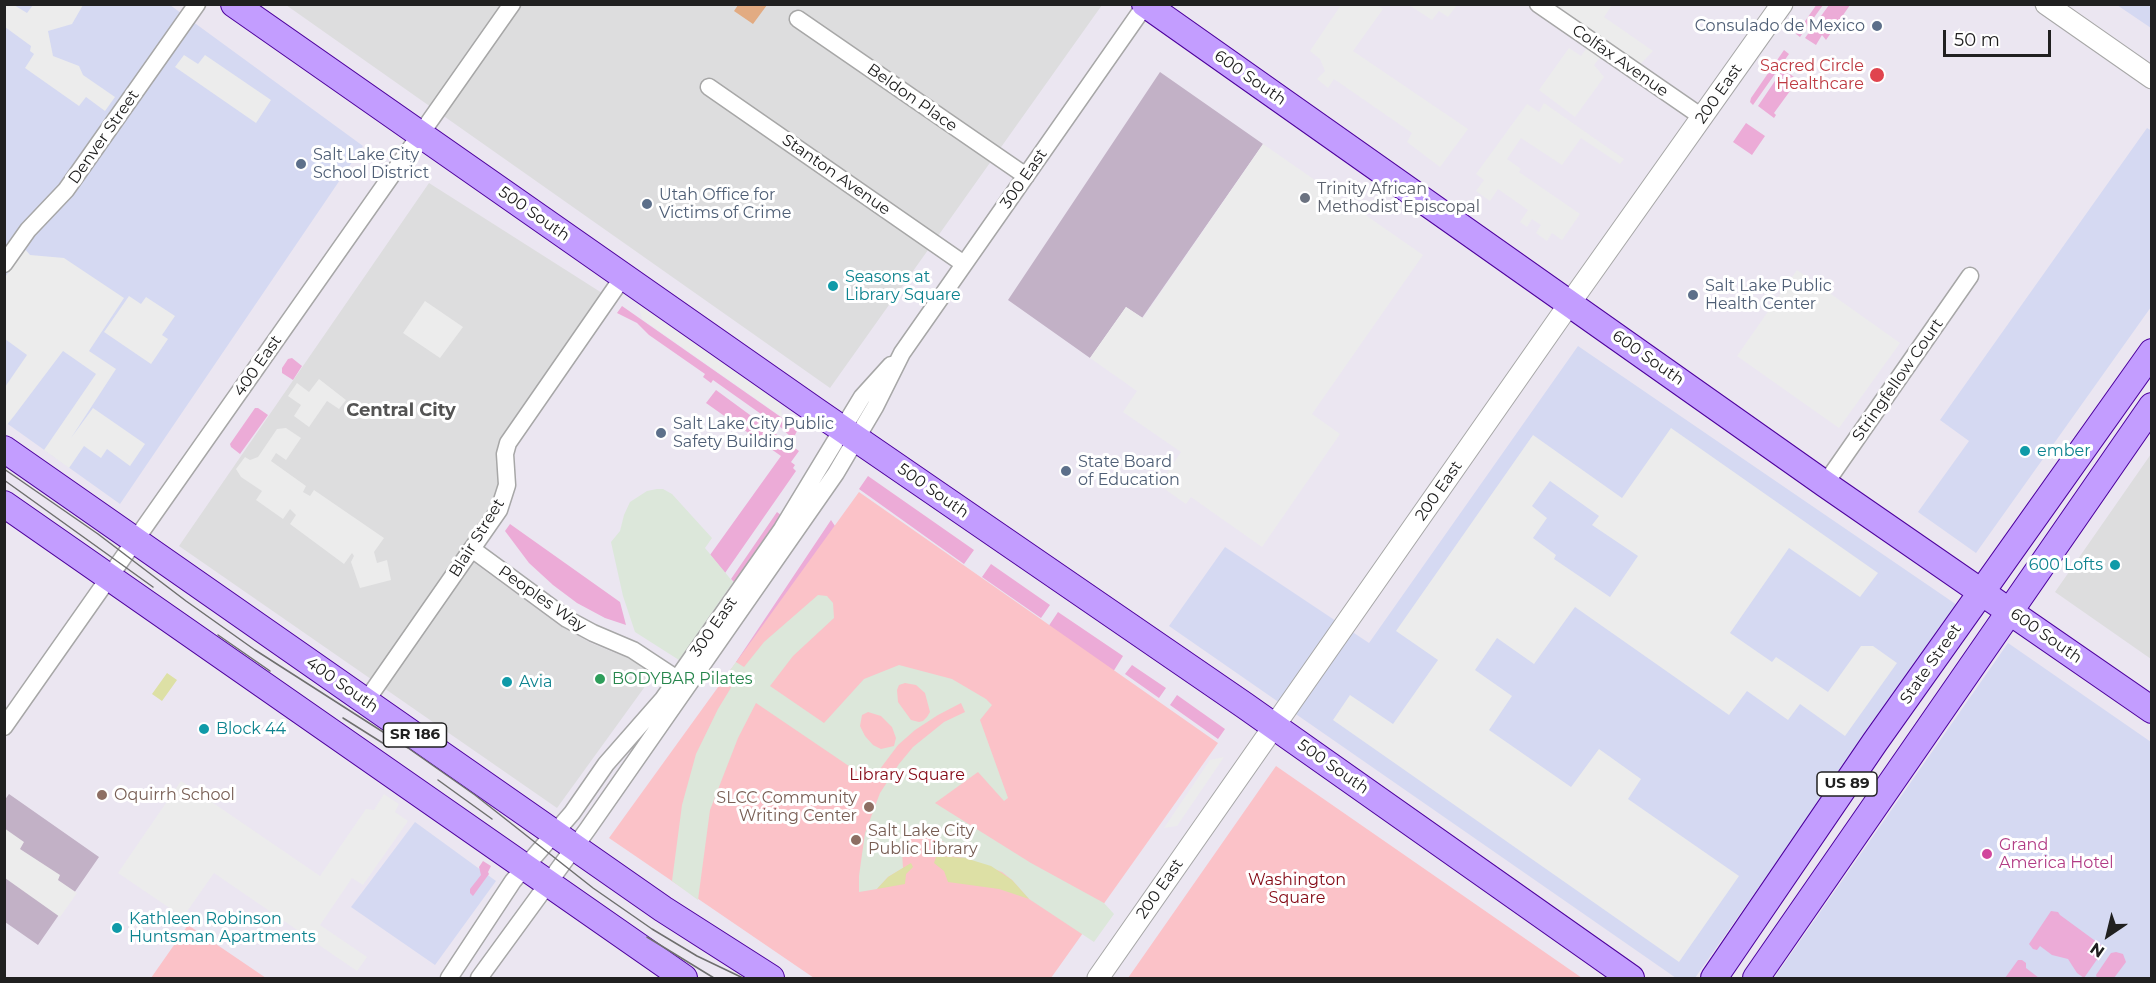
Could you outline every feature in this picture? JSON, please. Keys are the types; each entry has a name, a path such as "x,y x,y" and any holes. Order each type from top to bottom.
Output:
{"main road":[{"name":"500 South","path":"234,4 850,435 1274,726 1631,978"},
{"name":"600 South","path":"1146,5 2151,710"},
{"name":"State Street","path":"1714,978 1875,742 2151,352"},
{"name":"State Street","path":"1756,978 2151,406"},
{"name":"400 South","path":"4,449 663,909 771,978"},
{"name":"SR 186","path":"4,504 684,978"}],"street":[{"name":"Denver Street","path":"4,264 28,230 66,190 196,4"},
{"name":"400 East","path":"4,727 512,4"},
{"name":"Colfax Avenue","path":"1538,4 1702,117"},
{"name":"200 East","path":"1098,978 1782,4"},
{"path":"2046,4 2151,78"},
{"name":"300 East","path":"449,978 485,921 526,866 565,839 837,473 866,391 902,353 1146,5"},
{"name":"Beldon Place","path":"798,19 1026,177"},
{"name":"Stanton Avenue","path":"709,87 964,264"},
{"name":"Stringfellow Court","path":"1826,484 1970,276"},
{"name":"Blair Street","path":"366,701 499,510 507,485 505,454 507,443 623,277"},
{"name":"300 East","path":"479,978 548,882 565,839 572,813 606,764 654,711 850,435"},
{"name":"Peoples Way","path":"472,549 567,619 633,650 677,679"}],"shaded area":[{"path":"5,4 14,5 27,13 33,5 83,5 72,24 48,31 53,56 79,66 83,75 115,97 105,111 86,97 79,106 25,68 34,54 30,51 31,46 5,27"},
{"path":"1817,4 1823,5 1800,37 1796,34"},
{"path":"5,5 170,5 363,146 120,504 5,422"},
{"path":"286,5 1102,5 830,388"},
{"path":"738,5 767,5 753,24 734,11"},
{"path":"1341,5 1377,5 1383,9 1353,51 1468,129 1440,167 1407,142 1412,133 1334,79 1328,88 1317,79 1325,71 1320,59 1310,51"},
{"path":"1409,5 1457,5 1448,17 1439,11 1432,20"},
{"path":"1532,5 1612,5 1604,17 1653,51 1629,76 1601,56 1594,65 1604,77 1575,117 1539,90 1569,48 1581,56 1588,46"},
{"path":"1829,5 1850,5 1826,40 1822,35 1816,45 1805,38"},
{"path":"2117,5 2151,5 2151,28"},
{"path":"1784,50 1789,54 1753,105 1750,102 1751,98"},
{"path":"184,55 198,64 205,55 271,100 256,123 175,67"},
{"path":"1783,69 1798,80 1774,113 1776,115 1774,118 1758,106"},
{"path":"1160,72 1263,144 1142,318 1126,307 1090,358 1008,300"},
{"path":"1544,103 1624,159 1620,164 1581,138 1562,165 1521,138 1507,159 1521,169 1519,172 1580,214 1562,240 1552,233 1547,241 1536,233 1541,225 1532,219 1527,227 1520,222 1528,210 1498,189 1490,201 1476,191 1484,180 1476,174 1527,104 1539,112"},
{"path":"1746,123 1765,136 1752,155 1733,142"},
{"path":"2147,128 2152,131 2151,307 1976,553 1918,512 1969,441 1940,420"},
{"path":"1263,144 1423,255 1312,414 1340,434 1262,547 1191,497 1186,504 1159,485 1181,452 1123,412 1137,391 1090,358 1126,307 1143,318"},
{"path":"429,183 602,293 513,421 499,486 492,505 461,553 559,625 591,643 630,659 654,674 557,808 179,546"},
{"path":"25,249 30,255 64,258 124,298 89,351 116,369 71,438 93,408 145,444 130,466 107,449 101,458 84,446 69,468 44,450 96,374 63,351 5,426 5,387 27,355 5,339 5,277"},
{"path":"1797,270 1900,343 1839,428 1737,356"},
{"path":"129,296 141,304 146,297 175,316 162,335 168,339 151,364 104,332"},
{"path":"425,301 463,327 440,358 403,333"},
{"path":"638,303 780,402 782,417 642,319"},
{"path":"622,306 798,429 793,439 763,412 761,414 713,380 711,383 703,377 705,374 649,335 637,323 617,313"},
{"path":"1578,346 1957,605 1695,978 1676,978 1169,626 1225,547 1369,643"},
{"path":"292,358 302,366 293,380 282,373 282,368 288,359"},
{"path":"319,379 346,400 339,409 327,401 309,427 294,416 301,405 288,396 297,383 309,392"},
{"path":"716,390 799,451 791,462 795,465 793,468 796,471 725,573 710,555 781,456 706,403"},
{"path":"255,408 268,415 240,454 230,444"},
{"path":"286,428 301,438 286,460 276,453 271,461 306,486 303,492 310,496 314,490 384,538 374,552 377,563 387,560 391,580 360,588 351,562 354,556 352,553 344,564 290,524 296,515 290,509 283,519 256,500 262,491 241,477 236,469 245,457 250,460 258,457 277,429"},
{"path":"1671,428 1878,573 1860,597 1789,548 1730,633 1772,662 1776,657 1828,692 1861,646 1873,646 1897,663 1845,736 1800,704 1788,720 1747,691 1729,715 1575,607 1534,664 1497,638 1475,670 1512,696 1489,730 1571,787 1599,749 1641,779 1628,799 1739,876 1679,962 1333,720 1350,695 1393,724 1438,660 1396,631 1533,435 1622,498","holes":["1550,481 1599,516 1592,525 1638,556 1610,597 1554,559 1556,555 1533,538 1547,518 1532,506"]},
{"name":"600 Lofts","path":"2151,454 2151,659 2055,592"},
{"path":"868,476 974,550 964,564 859,489"},
{"path":"663,489 672,494 712,538 705,548 733,582 679,660 635,632 623,596 611,542 620,531 630,502 647,491"},
{"path":"777,512 781,515 734,582 731,579"},
{"path":"831,520 837,529 743,666 736,662"},
{"path":"510,524 620,602 626,625 605,618 577,603 553,585 529,563 505,531"},
{"path":"991,564 1050,605 1041,618 982,577"},
{"path":"818,595 827,596 833,603 834,618 793,656 770,686 824,723 864,679 899,665 952,679 986,699 992,705 980,720 1008,798 1004,801 978,772 935,803 1031,863 1104,903 1114,914 1094,942 1029,899 1002,872 965,858 950,856 944,842 931,835 910,839 902,852 903,868 888,877 877,889 859,892 865,833 880,793 913,747 944,722 965,712 961,703 915,730 898,745 871,781 756,703 738,738 710,810 698,900 672,881 682,805 696,754 732,686 724,679 736,662 744,667 764,642","holes":["905,683 916,685 925,693 930,712 923,721 911,720 898,702 897,690 899,685","868,712 881,716 892,727 896,738 894,746 881,749 873,745 865,736 860,726 862,715"]},
{"path":"1058,612 1123,656 1108,680 1042,636"},
{"name":"Grand America Hotel","path":"2008,643 2151,742 2151,978 1774,978"},
{"path":"1132,665 1166,688 1159,698 1125,674"},
{"path":"167,673 177,680 162,701 152,694"},
{"path":"1177,695 1225,729 1218,739 1170,705"},
{"path":"1224,757 1177,826 1164,828 1210,760"},
{"path":"181,781 320,876 366,809 374,810 384,794 399,804 395,812 408,821 363,885 352,878 320,925 367,957 357,971 214,873 183,917 118,873"},
{"path":"9,794 99,857 38,945 5,922 4,801"},
{"path":"415,822 496,881 435,965 351,907"},
{"path":"4,828 24,842 20,849 60,875 58,880 77,893 60,917 5,878"},
{"path":"938,856 965,858 991,866 1012,880 1029,899 999,889 948,882 944,871 934,863"},
{"path":"483,861 491,866 489,874 473,896 470,889 481,875 479,867"},
{"path":"911,863 913,867 906,874 905,884 877,889 888,877"},
{"path":"2051,911 2058,912 2105,948 2084,978 2077,973 2068,959 2052,955 2040,946 2037,950 2033,949 2029,944"},
{"path":"2111,953 2123,954 2126,962 2114,978 2097,978 2096,975"},
{"path":"2018,960 2026,963 2026,968 2039,978 2005,978"}],"green space":[{"name":"Library Square","path":"859,492 1218,743 1051,978 814,978 609,838"},
{"name":"Washington Square","path":"1276,766 1582,978 1128,978"},
{"path":"188,925 266,978 151,978"}],"tram line":[{"path":"4,469 98,534 255,650 408,748 475,795 593,888 652,929 697,956 743,978"},
{"path":"4,480 153,587"},
{"path":"218,635 270,671"},
{"path":"343,718 389,747"},
{"path":"438,780 492,819"},
{"path":"647,937 714,978"}],"place":[{"name":"Consulado de Mexico","path":"1877,26"},
{"name":"Sacred Circle Healthcare","path":"1877,75"},
{"name":"Salt Lake City School District","path":"301,164"},
{"name":"Trinity African Methodist Episcopal","path":"1305,198"},
{"name":"Utah Office for Victims of Crime","path":"647,204"},
{"name":"Seasons at Library Square","path":"833,286"},
{"name":"Salt Lake Public Health Center","path":"1693,295"},
{"name":"Salt Lake City Public Safety Building","path":"661,433"},
{"name":"ember","path":"2025,451"},
{"name":"State Board of Education","path":"1066,471"},
{"name":"600 Lofts","path":"2115,565"},
{"name":"BODYBAR Pilates","path":"600,679"},
{"name":"Avia","path":"507,682"},
{"name":"Block 44","path":"204,729"},
{"name":"Oquirrh School","path":"102,795"},
{"name":"SLCC Community Writing Center","path":"869,807"},
{"name":"Salt Lake City Public Library","path":"856,840"},
{"name":"Grand America Hotel","path":"1987,854"},
{"name":"Kathleen Robinson Huntsman Apartments","path":"117,928"}],"district":[{"name":"Central City","path":"401,411"}]}
